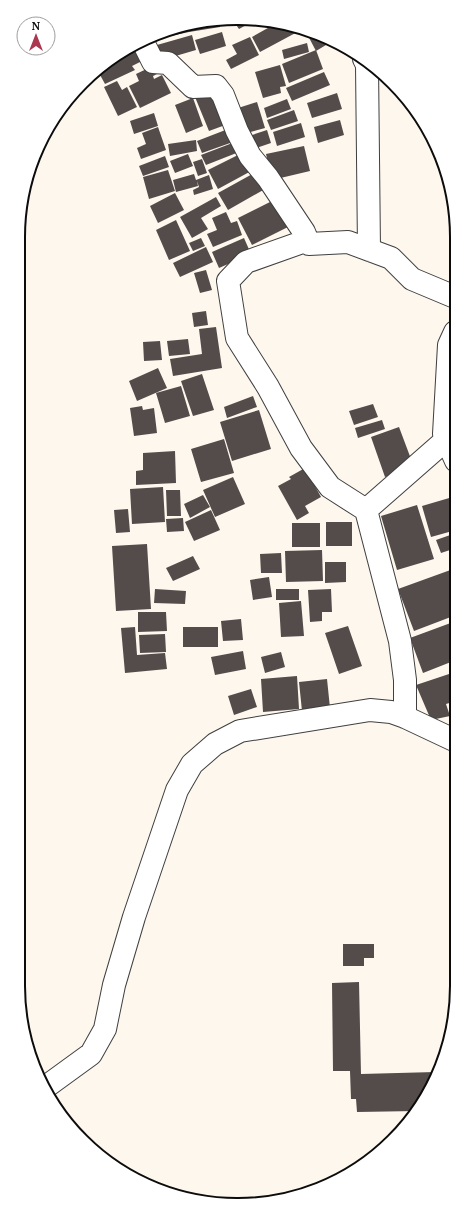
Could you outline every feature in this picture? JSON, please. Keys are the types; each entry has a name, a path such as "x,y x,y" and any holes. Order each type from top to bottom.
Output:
{"street":[{"path":"145,46 153,62 168,63 193,87 216,86 223,94 237,132 250,156 268,178 304,232 309,244 348,242 391,258 412,279 450,294"},
{"path":"367,69 369,250"},
{"path":"308,240 246,262 228,282 237,338 268,387 305,454 330,487 366,510 400,641 405,680 405,717"},
{"path":"450,343 444,434 450,446"},
{"path":"366,510 447,439"},
{"path":"49,1084 91,1054 105,1030 114,985 134,917 177,790 192,764 215,744 240,731 370,710 391,712 450,738"}],"building":[{"path":"236,25 246,25 239,29"},
{"path":"220,26 220,27 189,32 189,31 196,29"},
{"path":"269,28 295,33 260,52 252,37"},
{"path":"189,31 189,32 167,37"},
{"path":"222,32 226,46 200,54 195,40"},
{"path":"192,35 196,50 155,62 150,47"},
{"path":"250,37 259,55 231,69 226,60 237,54 232,45"},
{"path":"309,37 326,45 316,51"},
{"path":"307,43 309,52 284,59 282,50"},
{"path":"141,48 146,59 132,66 135,70 105,84 100,75 131,53"},
{"path":"316,50 323,69 289,83 282,64"},
{"path":"155,65 159,73 153,76 154,79 162,75 171,93 140,108 129,86 139,81 136,74"},
{"path":"280,65 286,86 280,87 281,93 263,98 255,72"},
{"path":"324,72 330,85 292,101 286,88"},
{"path":"117,81 122,90 127,87 137,107 118,116 104,87"},
{"path":"214,90 228,124 209,131 195,97"},
{"path":"337,93 342,109 312,118 307,103"},
{"path":"193,98 203,126 186,133 175,105"},
{"path":"287,99 291,109 267,118 264,108"},
{"path":"257,102 265,128 243,134 235,109"},
{"path":"294,110 298,121 271,130 267,120"},
{"path":"154,113 158,126 134,134 130,121"},
{"path":"340,120 344,135 318,143 314,127"},
{"path":"301,123 305,137 277,146 273,132"},
{"path":"158,127 166,150 141,159 137,148 146,144 142,133"},
{"path":"228,129 233,142 202,153 197,141"},
{"path":"267,130 271,143 250,150 246,137"},
{"path":"196,140 197,151 170,156 168,144"},
{"path":"235,142 239,152 206,165 201,155"},
{"path":"304,146 310,171 272,180 266,154"},
{"path":"244,152 253,170 218,189 208,170"},
{"path":"188,154 193,166 175,173 170,161"},
{"path":"165,156 169,167 143,176 139,166"},
{"path":"202,159 207,173 198,176 193,162"},
{"path":"168,170 175,191 149,199 143,177"},
{"path":"256,172 265,189 228,210 218,193"},
{"path":"194,174 196,180 209,175 213,189 194,195 193,190 199,187 197,181 198,186 176,192 173,180"},
{"path":"175,193 184,210 158,223 150,206"},
{"path":"216,197 221,206 201,218 208,229 192,238 180,217"},
{"path":"276,199 290,226 252,245 238,218"},
{"path":"226,212 231,223 237,221 242,235 213,247 207,234 217,230 212,218"},
{"path":"176,220 190,251 169,260 156,230"},
{"path":"201,238 205,246 193,251 189,243"},
{"path":"244,238 251,254 219,268 212,252"},
{"path":"206,247 213,262 180,277 173,263"},
{"path":"206,270 212,290 200,293 194,273"},
{"path":"206,311 208,325 194,327 192,313"},
{"path":"216,327 222,368 173,376 170,359 202,354 199,329"},
{"path":"188,339 190,354 169,356 167,341"},
{"path":"160,341 162,360 144,361 143,342"},
{"path":"158,368 167,388 137,401 129,381"},
{"path":"202,374 214,410 193,416 181,381"},
{"path":"181,386 190,416 165,423 156,393"},
{"path":"253,396 257,407 227,418 224,407"},
{"path":"373,404 378,417 354,425 349,411"},
{"path":"142,406 143,410 154,408 157,433 134,436 130,408"},
{"path":"259,410 271,449 232,461 220,422"},
{"path":"382,420 385,429 358,438 355,428"},
{"path":"399,427 414,467 385,477 371,437"},
{"path":"224,439 234,473 201,482 191,449"},
{"path":"175,451 176,483 136,485 136,471 143,470 143,453"},
{"path":"305,468 321,497 305,506 309,513 297,520 278,486 291,479 289,477"},
{"path":"233,477 245,504 215,517 203,490"},
{"path":"163,487 165,522 132,524 130,489"},
{"path":"166,490 180,490 181,516 167,516"},
{"path":"203,495 210,507 190,518 184,504"},
{"path":"450,498 450,532 431,537 422,506"},
{"path":"417,505 434,559 397,570 381,516"},
{"path":"128,509 130,532 116,533 114,510"},
{"path":"211,510 220,530 194,541 185,522"},
{"path":"183,518 184,531 167,532 166,519"},
{"path":"326,522 352,522 352,546 326,546"},
{"path":"292,523 320,523 320,547 292,547"},
{"path":"450,535 450,550 441,553 436,540"},
{"path":"147,544 151,609 116,611 112,546"},
{"path":"322,550 323,581 286,582 285,551"},
{"path":"281,553 282,573 261,573 260,554"},
{"path":"193,556 200,569 173,581 166,568"},
{"path":"325,562 346,562 346,582 325,583"},
{"path":"450,570 450,617 414,631 398,589"},
{"path":"269,577 272,597 253,600 250,580"},
{"path":"155,589 186,591 185,604 154,603"},
{"path":"276,589 299,589 299,600 276,600"},
{"path":"331,589 332,612 322,612 322,621 310,622 308,590"},
{"path":"301,601 304,636 281,637 279,603"},
{"path":"138,612 166,612 167,631 138,632"},
{"path":"241,619 243,640 223,641 221,621"},
{"path":"450,623 450,662 423,673 410,638"},
{"path":"348,626 362,666 339,674 325,633"},
{"path":"135,627 137,655 165,653 167,669 125,673 121,628"},
{"path":"183,627 218,627 218,647 183,647"},
{"path":"165,634 166,652 140,653 139,635"},
{"path":"243,651 246,669 215,675 211,657"},
{"path":"281,652 285,667 265,673 261,657"},
{"path":"450,674 450,703 446,704 450,716 431,720 416,685"},
{"path":"297,676 299,709 263,712 261,679"},
{"path":"327,679 330,708 302,711 299,682"},
{"path":"251,689 257,707 234,715 228,696"},
{"path":"343,944 374,944 374,958 364,958 364,966 343,966"},
{"path":"359,982 361,1074 431,1072 422,1092 409,1111 357,1112 356,1099 351,1099 350,1071 333,1071 332,983"}]}
